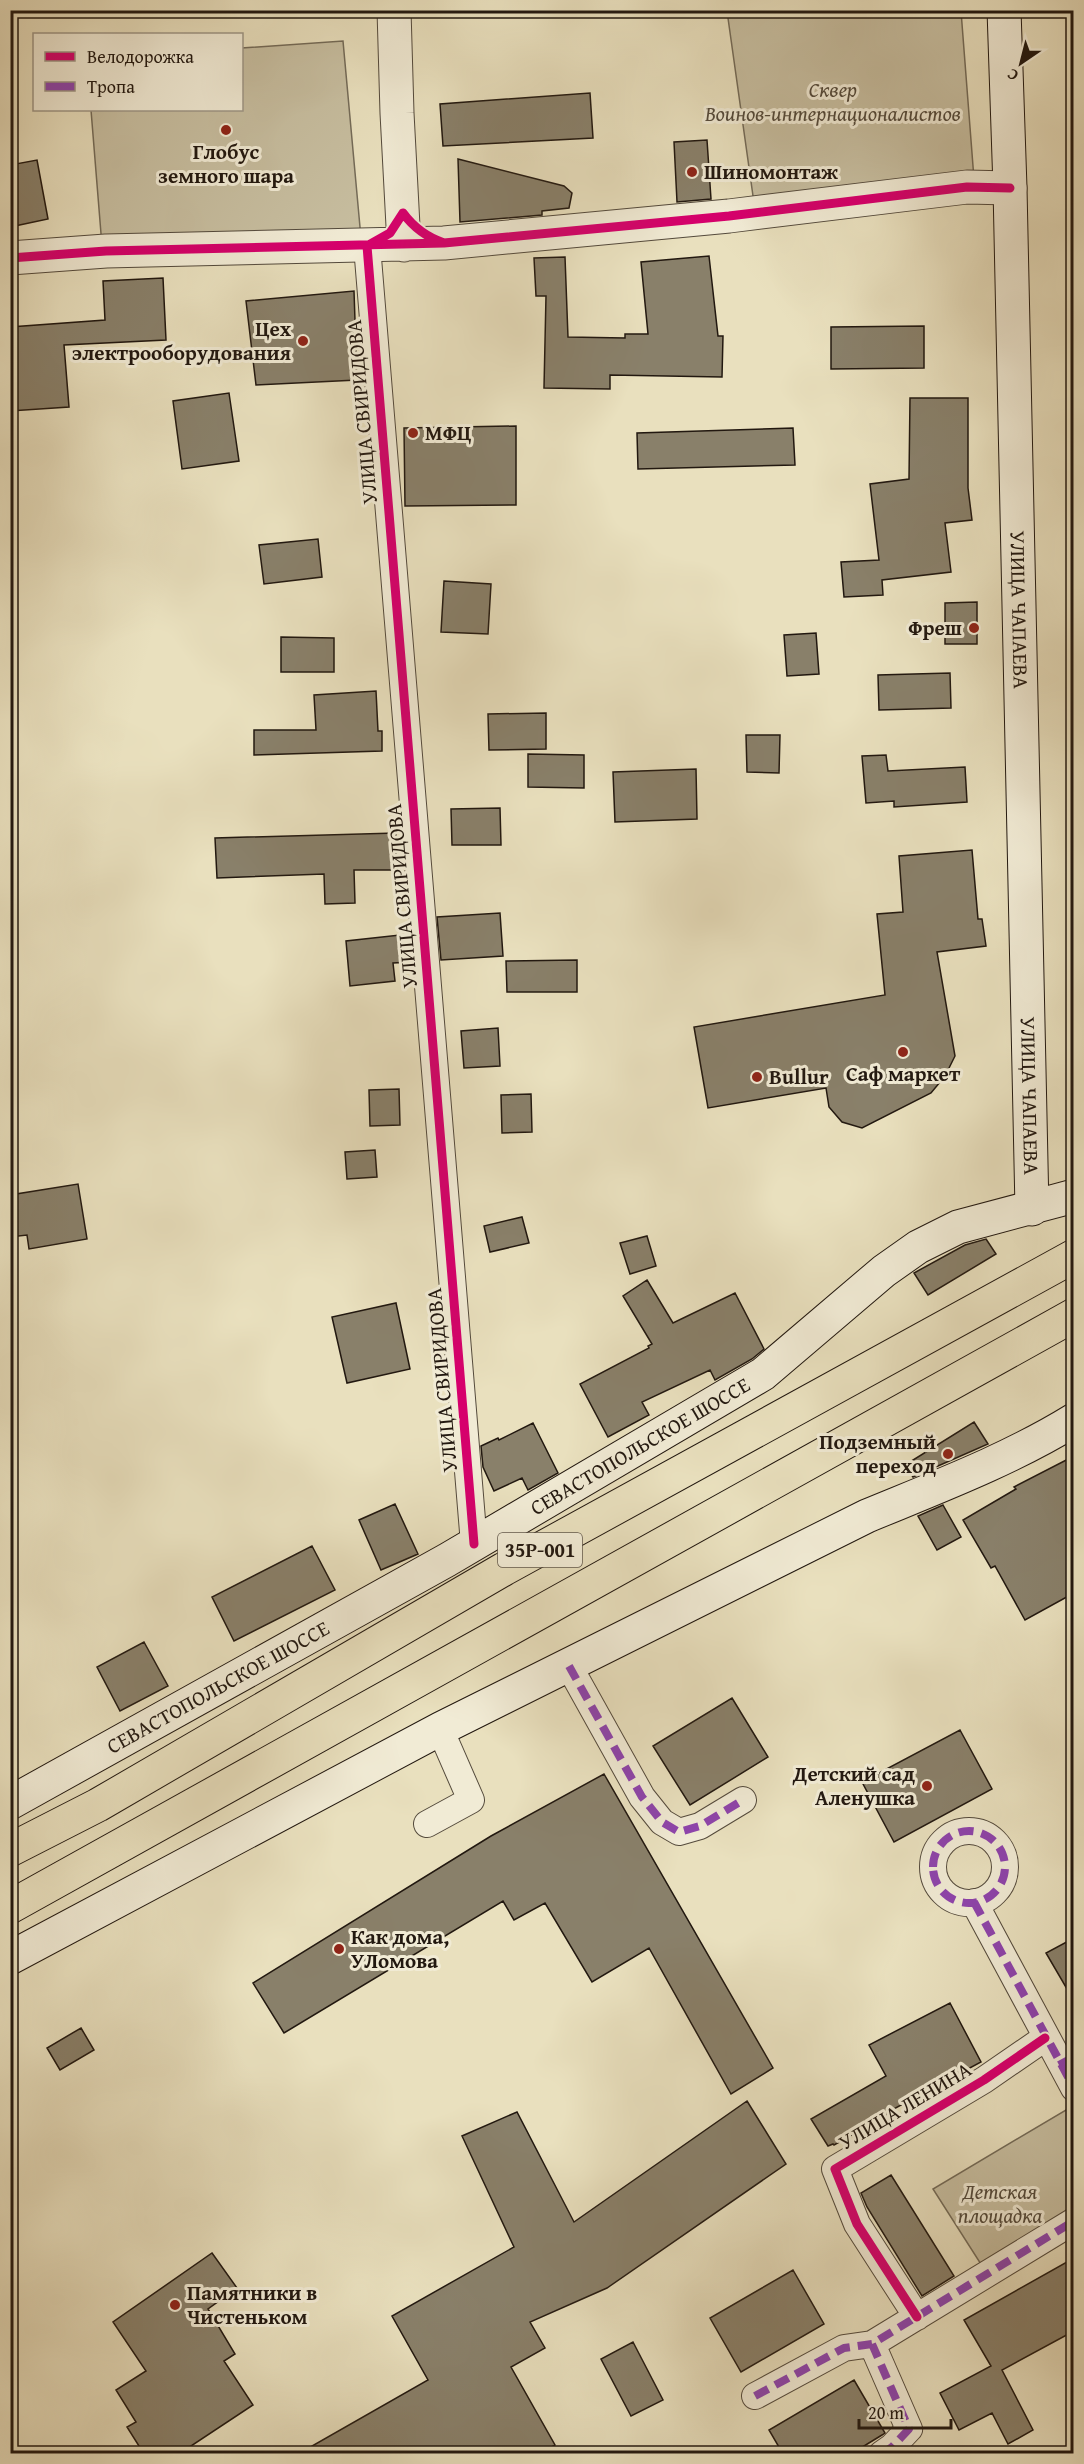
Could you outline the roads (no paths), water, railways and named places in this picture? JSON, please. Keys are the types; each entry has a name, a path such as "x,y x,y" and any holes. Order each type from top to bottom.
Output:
{"main road":[{"path":"394,10 404,245"},
{"name":"УЛИЦА ЧАПАЕВА","path":"1004,10 1038,1202"},
{"path":"10,258 106,251 444,243 729,216 967,187 1010,188"},
{"path":"403,213 411,224 428,238 444,243"},
{"path":"367,246 390,233 403,213"},
{"name":"СЕВАСТОПОЛЬСКОЕ ШОССЕ","path":"10,1803 474,1544 763,1374 862,1288 918,1247 958,1227 1038,1202"},
{"name":"35Р-001","path":"10,1850 98,1804 504,1569 1074,1256"},
{"name":"35Р-001","path":"10,1907 1074,1315"},
{"path":"10,1958 440,1729 867,1516 937,1489 1074,1420"}],"street":[{"path":"334,244 355,258 370,280"},
{"path":"370,280 383,257 404,245"},
{"name":"УЛИЦА СВИРИДОВА","path":"367,246 474,1544"},
{"path":"569,1666 642,1797 662,1822 679,1832 700,1826 743,1800"},
{"path":"427,1824 471,1800 440,1729"},
{"path":"974,1902 1045,2038 1066,2061 1074,2088"},
{"name":"УЛИЦА ЛЕНИНА","path":"917,2317 857,2224 835,2169 984,2080 1045,2038"},
{"path":"755,2396 844,2348 872,2344 1074,2221"},
{"path":"872,2344 909,2429 892,2448 882,2454"}],"place":[{"name":"Глобус земного шара","path":"226,130"},
{"name":"Шиномонтаж","path":"692,172"},
{"name":"Цех электрооборудования","path":"303,341"},
{"name":"МФЦ","path":"413,433"},
{"name":"Фреш","path":"974,628"},
{"name":"Саф маркет","path":"903,1052"},
{"name":"Bullur","path":"757,1077"},
{"name":"Подземный переход","path":"948,1454"},
{"name":"Детский сад Аленушка","path":"927,1786"},
{"name":"Как дома, УЛомова","path":"339,1949"},
{"name":"Памятники в Чистеньком","path":"175,2305"}],"park label":[{"name":"Сквер Воинов-интернационалистов","path":"833,102"},
{"name":"Детская площадка","path":"1000,2204"}]}
